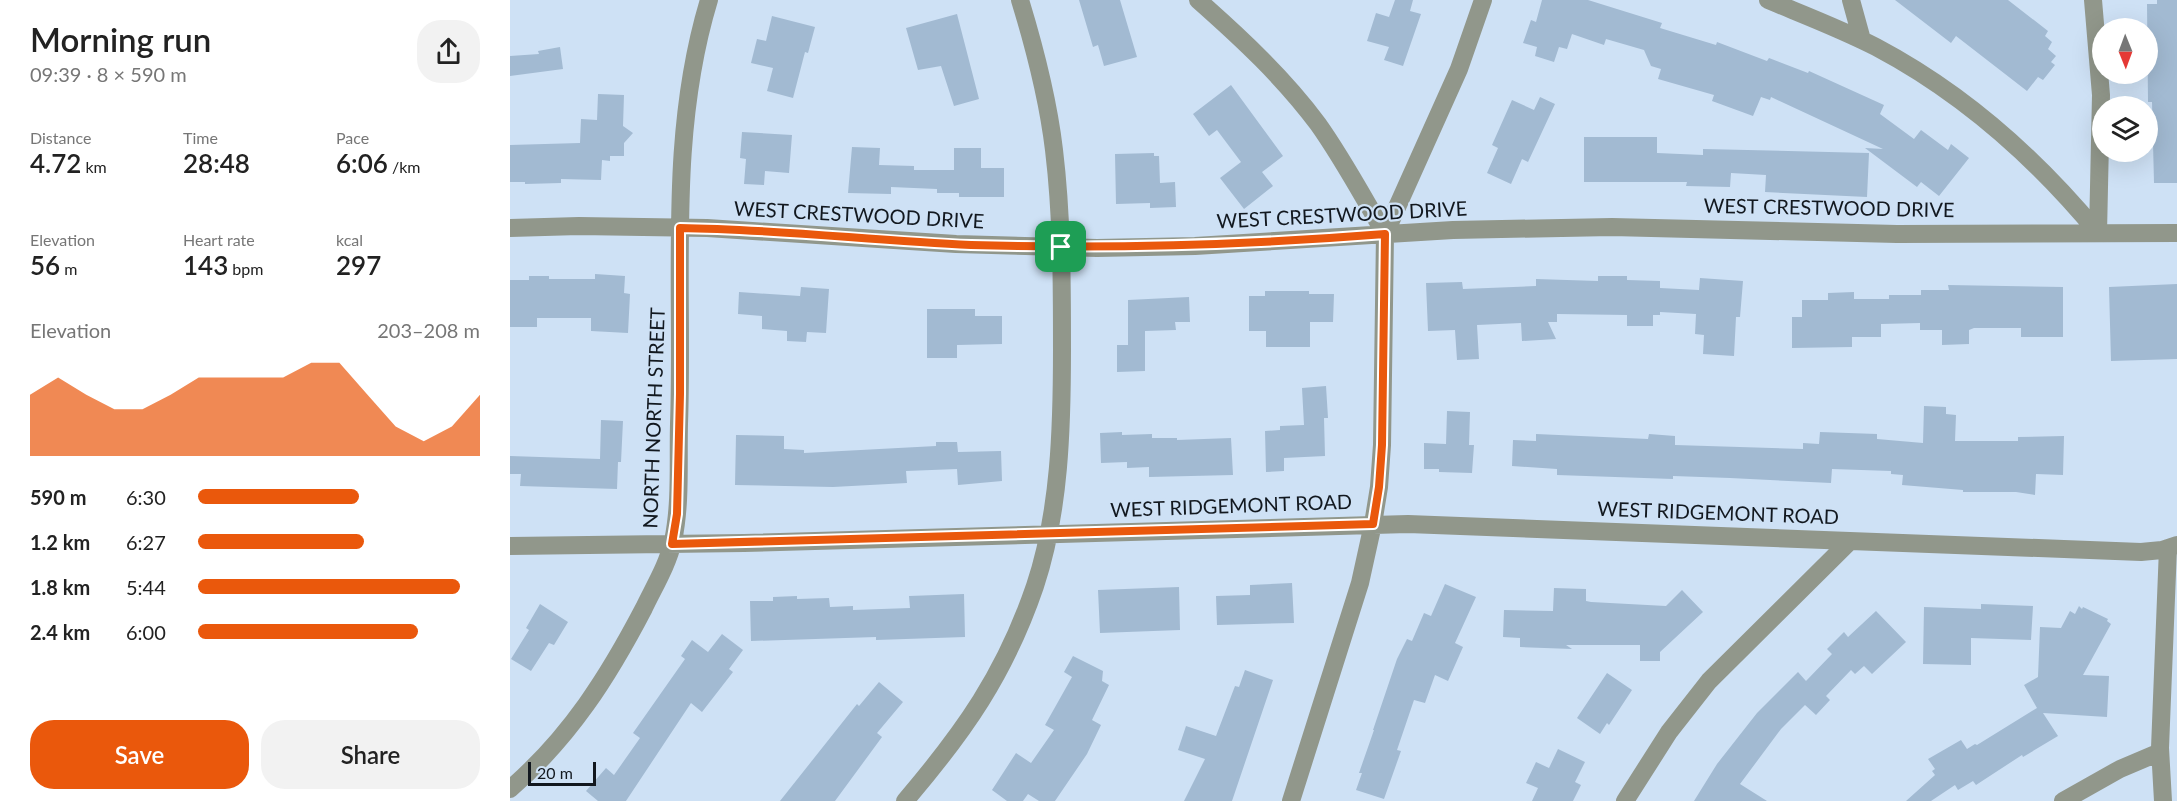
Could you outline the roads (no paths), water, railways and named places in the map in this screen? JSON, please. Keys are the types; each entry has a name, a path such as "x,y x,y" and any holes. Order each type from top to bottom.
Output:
{"street":[{"name":"NORTH NORTH STREET","path":"510,789 553,748 598,690 624,647 672,544 677,514 680,394 681,171 686,117 699,43 710,0"},
{"path":"904,801 957,738 992,685 1010,650 1034,589 1048,534 1057,472 1061,412 1061,247 1052,131 1038,65 1020,0"},
{"path":"1198,0 1297,97 1326,135 1385,234"},
{"path":"1291,801 1360,583 1373,524 1382,445 1385,234 1459,69 1482,0"},
{"path":"1768,0 1862,40 1924,76 1997,130 2066,194 2098,233"},
{"path":"1851,0 1862,40"},
{"path":"2092,0 2101,95 2098,233"},
{"name":"WEST CRESTWOOD DRIVE","path":"510,228 579,226 680,228 956,244 1061,247 1195,246 1470,230 1612,227 1848,233 2177,233"},
{"name":"WEST RIDGEMONT ROAD","path":"510,546 672,544 1373,524 1710,534 2141,552 2172,546"},
{"path":"1625,801 1679,718 1718,671 1850,541"},
{"path":"2163,801 2160,752 2172,546"},
{"path":"2063,801 2120,769 2160,752"}]}
